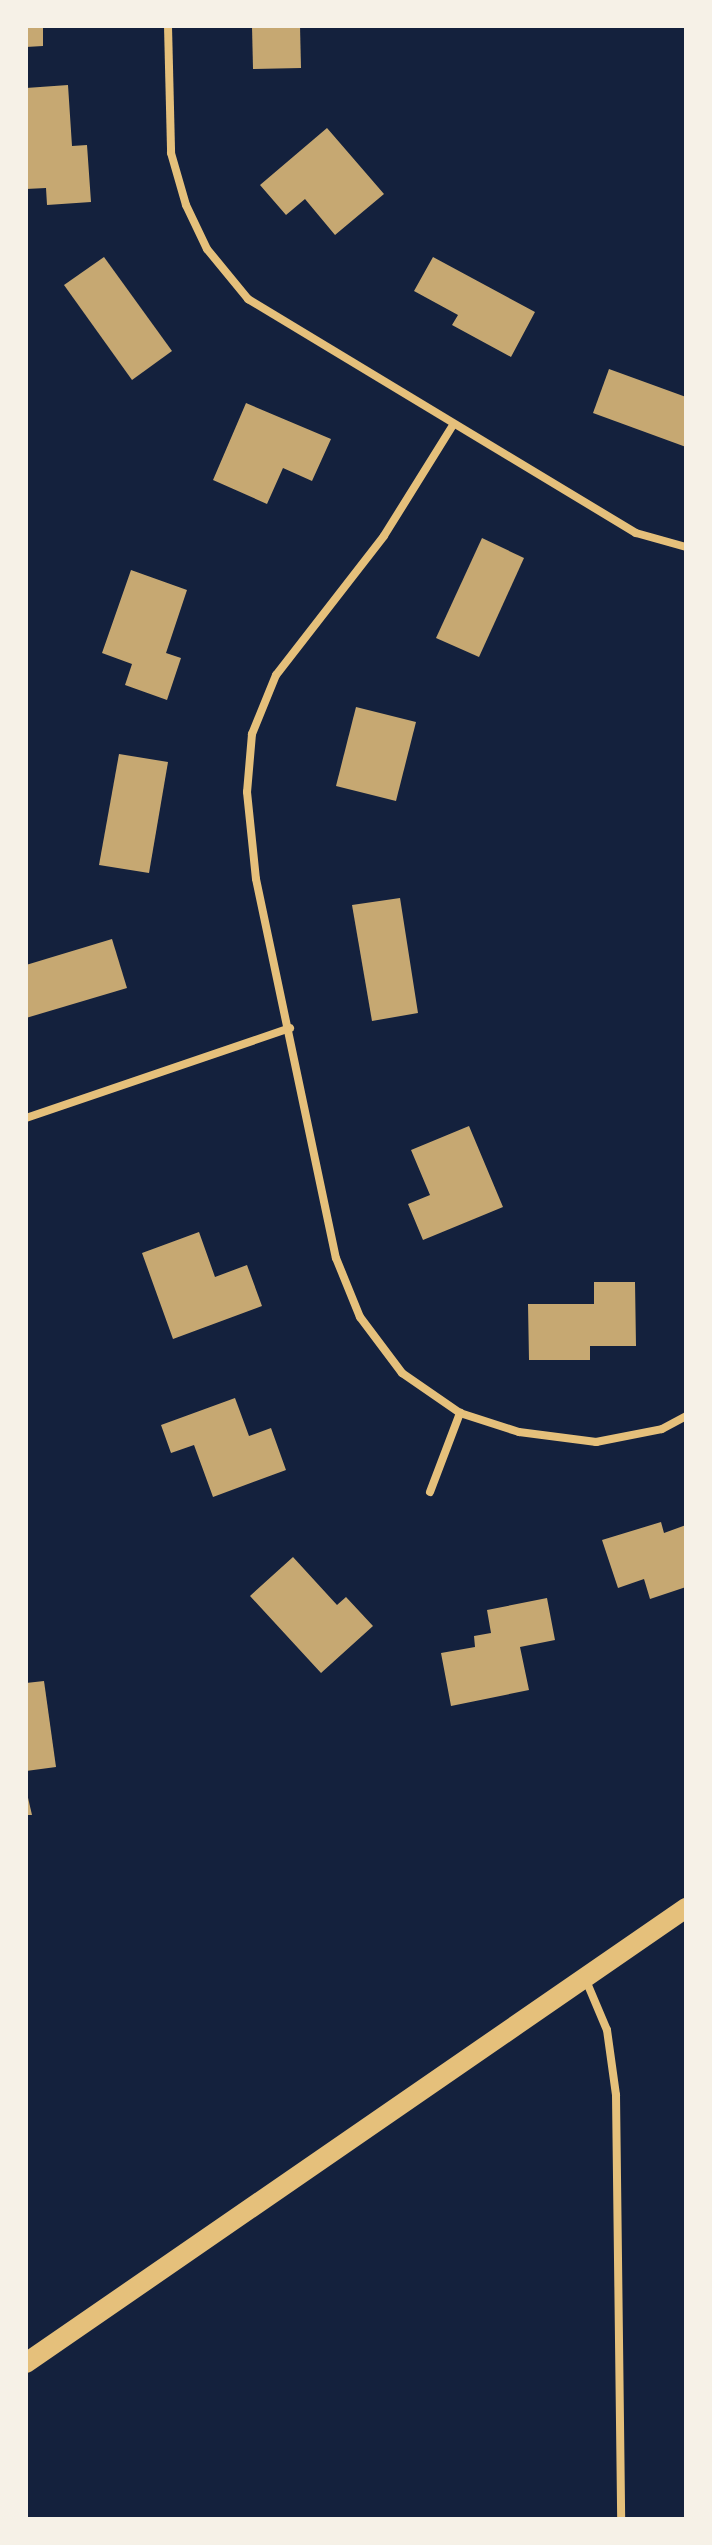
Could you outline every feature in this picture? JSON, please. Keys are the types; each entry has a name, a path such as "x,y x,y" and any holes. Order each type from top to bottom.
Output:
{"main road":[{"path":"26,2363 686,1908"}],"street":[{"path":"168,26 171,153 186,205 207,249 248,299 636,533 686,547"},
{"path":"453,425 384,536 276,675 252,734 247,792 256,879 290,1028 336,1258 360,1317 402,1373 460,1413 519,1432 596,1442 662,1429 686,1416"},
{"path":"26,1118 290,1028"},
{"path":"430,1492 460,1413"},
{"path":"585,1978 607,2030 616,2095 621,2519"}],"building":[{"path":"26,26 43,26 43,46 26,47"},
{"path":"252,26 300,26 301,68 253,69"},
{"path":"68,85 72,146 87,145 91,202 47,205 46,188 26,189 26,88"},
{"path":"327,128 384,194 335,235 305,199 286,215 260,185"},
{"path":"104,257 172,351 132,380 64,285"},
{"path":"433,257 535,312 511,357 452,325 458,315 414,291"},
{"path":"609,369 686,397 686,447 593,413"},
{"path":"246,403 331,439 312,481 283,468 267,504 213,480"},
{"path":"482,538 524,558 479,657 436,638"},
{"path":"131,570 187,590 166,653 181,658 167,700 125,685 132,664 102,653"},
{"path":"356,707 416,722 396,801 336,786"},
{"path":"119,754 168,762 149,873 99,865"},
{"path":"400,898 418,1013 372,1021 352,905"},
{"path":"112,939 127,988 26,1018 26,965"},
{"path":"469,1126 503,1207 423,1240 408,1204 430,1195 411,1150"},
{"path":"199,1232 215,1277 247,1265 262,1306 173,1339 142,1253"},
{"path":"594,1282 635,1282 636,1346 590,1346 590,1360 529,1360 528,1304 594,1304"},
{"path":"235,1398 249,1436 271,1428 286,1470 213,1497 194,1445 171,1453 161,1425"},
{"path":"661,1522 664,1533 686,1525 686,1587 650,1599 644,1579 618,1588 602,1540"},
{"path":"293,1557 337,1605 346,1597 373,1626 321,1673 250,1596"},
{"path":"547,1598 555,1640 520,1647 529,1690 451,1706 441,1653 475,1647 474,1636 491,1633 487,1610"},
{"path":"44,1681 56,1767 26,1771 26,1683"},
{"path":"26,1789 32,1815 26,1815"}]}
